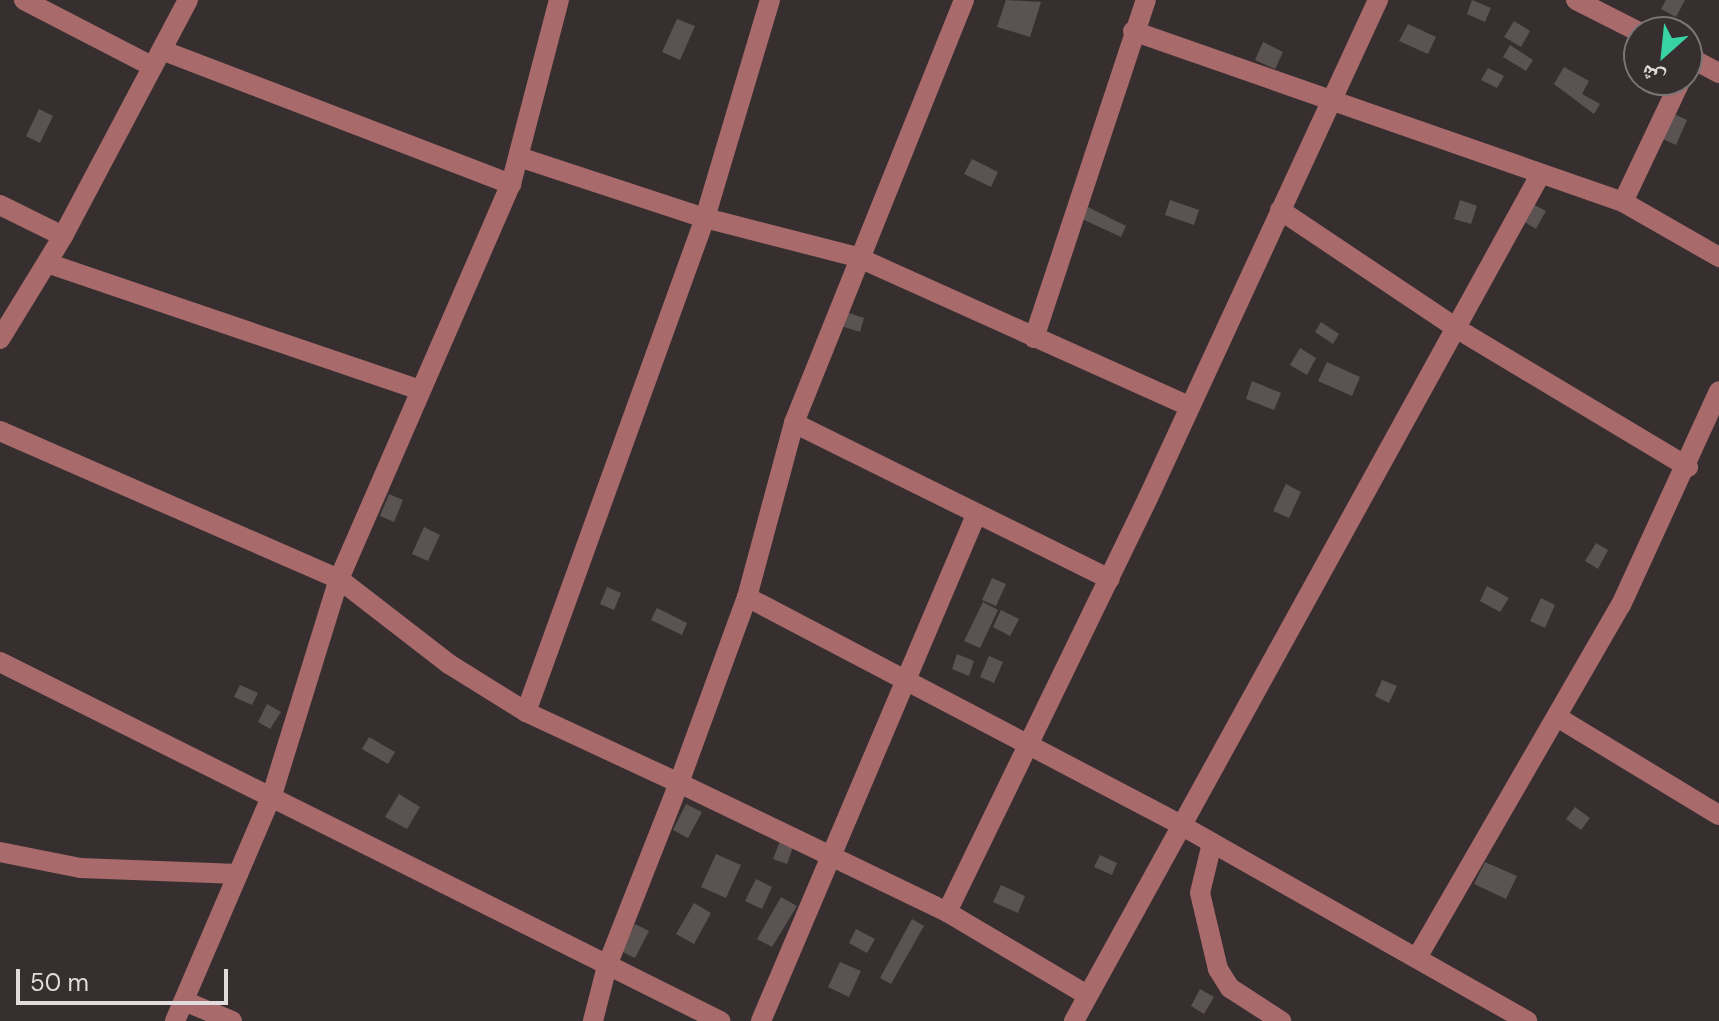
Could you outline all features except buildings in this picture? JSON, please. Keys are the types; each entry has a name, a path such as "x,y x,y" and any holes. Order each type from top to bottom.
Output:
{"street":[{"path":"24,0 159,59 511,184"},
{"path":"0,339 63,236 188,0"},
{"path":"175,1021 272,795 339,579 417,389 511,184 559,0"},
{"path":"526,712 705,218 770,0"},
{"path":"593,1021 607,966 679,783 747,597 794,423 857,257 964,0"},
{"path":"947,912 1110,579 1378,0"},
{"path":"1576,0 1623,24"},
{"path":"1034,338 1140,2"},
{"path":"1133,31 1539,177 1623,202 1719,257"},
{"path":"1623,202 1673,96"},
{"path":"519,157 705,218 857,257 1189,406"},
{"path":"1074,1021 1179,824 1459,330 1539,177"},
{"path":"0,205 63,236"},
{"path":"1280,210 1459,330 1688,467"},
{"path":"47,263 417,389"},
{"path":"1418,956 1557,717 1715,420 1719,391"},
{"path":"794,423 1110,579"},
{"path":"0,431 339,579 449,664 526,712 947,912 1087,995"},
{"path":"761,1021 976,515"},
{"path":"747,597 904,683 1179,824 1418,956 1527,1021"},
{"path":"0,662 720,1021"},
{"path":"1557,717 1719,815"},
{"path":"1212,843 1200,893 1218,969 1230,988 1281,1021"},
{"path":"0,852 80,868 238,874"},
{"path":"184,1001 232,1021"}]}
